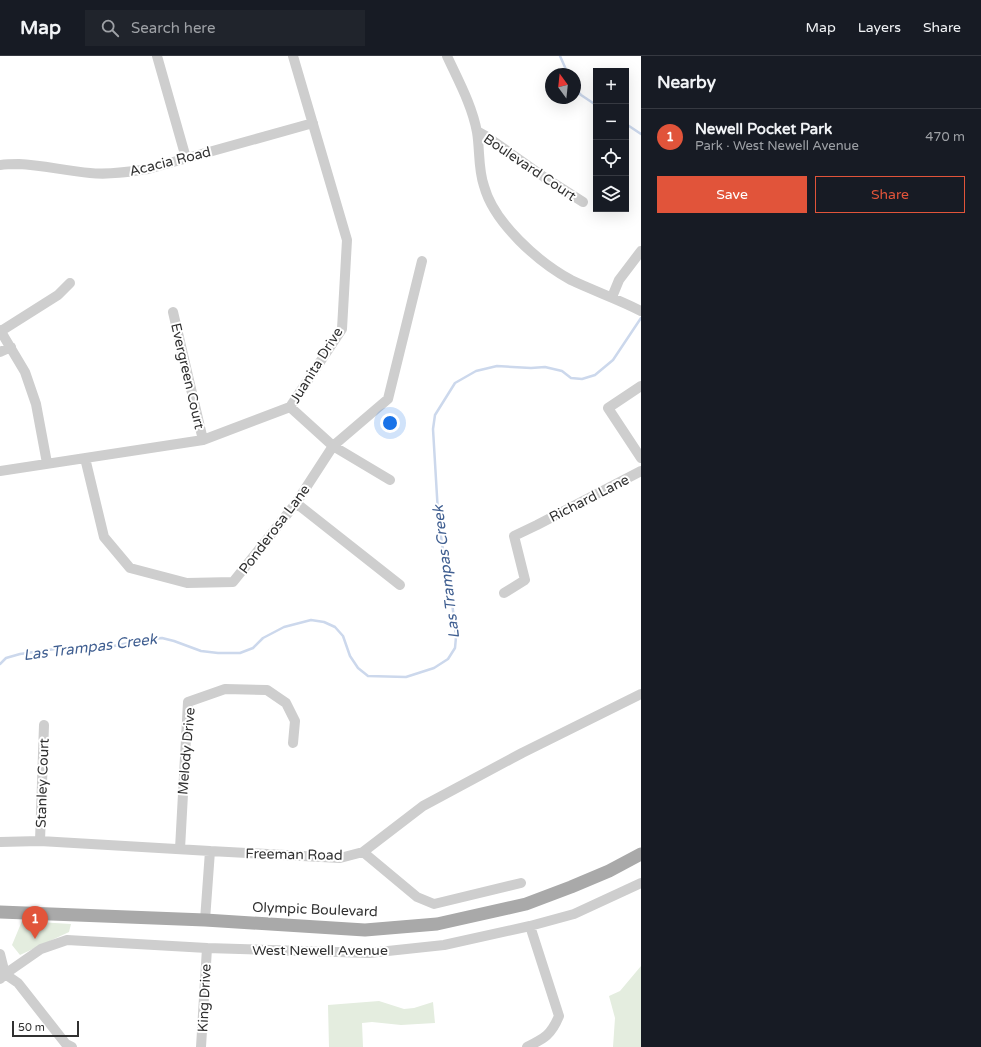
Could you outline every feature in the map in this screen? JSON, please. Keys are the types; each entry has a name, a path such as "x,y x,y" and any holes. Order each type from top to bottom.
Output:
{"main road":[{"name":"Olympic Boulevard","path":"0,912 205,920 365,930 437,924 526,904 603,874 641,854"}],"street":[{"path":"157,56 186,158"},
{"name":"Juanita Drive","path":"0,471 203,440 290,407 342,329 347,240 293,56"},
{"path":"446,56 465,94 472,113 477,132 480,169 484,188 491,206 508,230 537,256 559,272 580,284 641,310"},
{"name":"Acacia Road","path":"0,164 18,164 91,173 117,173 148,169 313,123"},
{"name":"Boulevard Court","path":"477,132 486,136 544,177 583,202"},
{"path":"612,297 619,280 641,251"},
{"name":"Ponderosa Lane","path":"85,458 104,537 130,568 187,583 233,582 296,503 333,446 388,399 422,261"},
{"path":"47,463 36,404 25,372 1,333 58,294 70,283"},
{"name":"Evergreen Court","path":"173,312 203,440"},
{"path":"0,352 10,347"},
{"path":"641,386 608,408 641,458"},
{"path":"290,407 333,446 390,480"},
{"name":"Richard Lane","path":"504,593 525,580 514,536 641,471"},
{"path":"296,503 400,586"},
{"name":"Melody Drive","path":"180,849 188,702 224,689 267,690 286,703 294,721 293,744"},
{"name":"Freeman Road","path":"0,842 40,841 340,858 363,852 423,806 522,753 641,694"},
{"name":"Stanley Court","path":"40,841 44,725"},
{"path":"205,920 210,851"},
{"path":"363,852 417,897 434,904 521,882"},
{"name":"West Newell Avenue","path":"3,976 41,949 67,940 207,948 369,953 444,945 530,926 574,914 641,882"},
{"path":"527,1047 544,1039 555,1026 559,1016 530,926"},
{"name":"King Drive","path":"201,1047 207,948"},
{"path":"0,954 3,976 18,983 66,1044 72,1047"}],"shaded area":[{"path":"22,921 71,924 69,932 20,955 12,945"},
{"path":"641,966 641,1047 613,1047 615,1018 609,996 620,991"},
{"path":"379,1001 404,1009 414,1008 433,1002 435,1023 401,1025 372,1022 362,1023 363,1047 329,1047 328,1005"}],"waterway":[{"name":"Las Trampas Creek","path":"560,56 565,68"},
{"name":"Las Trampas Creek","path":"581,95 594,104"},
{"name":"Las Trampas Creek","path":"629,126 641,134"},
{"name":"Las Trampas Creek","path":"0,664 6,658 20,654 69,647 89,649 114,646 147,639 162,638 201,651 240,653 253,648 263,638 284,627 311,620 324,622 335,627 343,636 350,656 358,668 368,676 406,677 434,668 448,659 455,648 456,637 438,513 433,429 435,415 455,383 476,371 497,366 531,368 545,367 562,371 571,378 582,379 595,375 613,360 641,318"}],"place":[{"name":"Newell Pocket Park","path":"35,939"}]}
